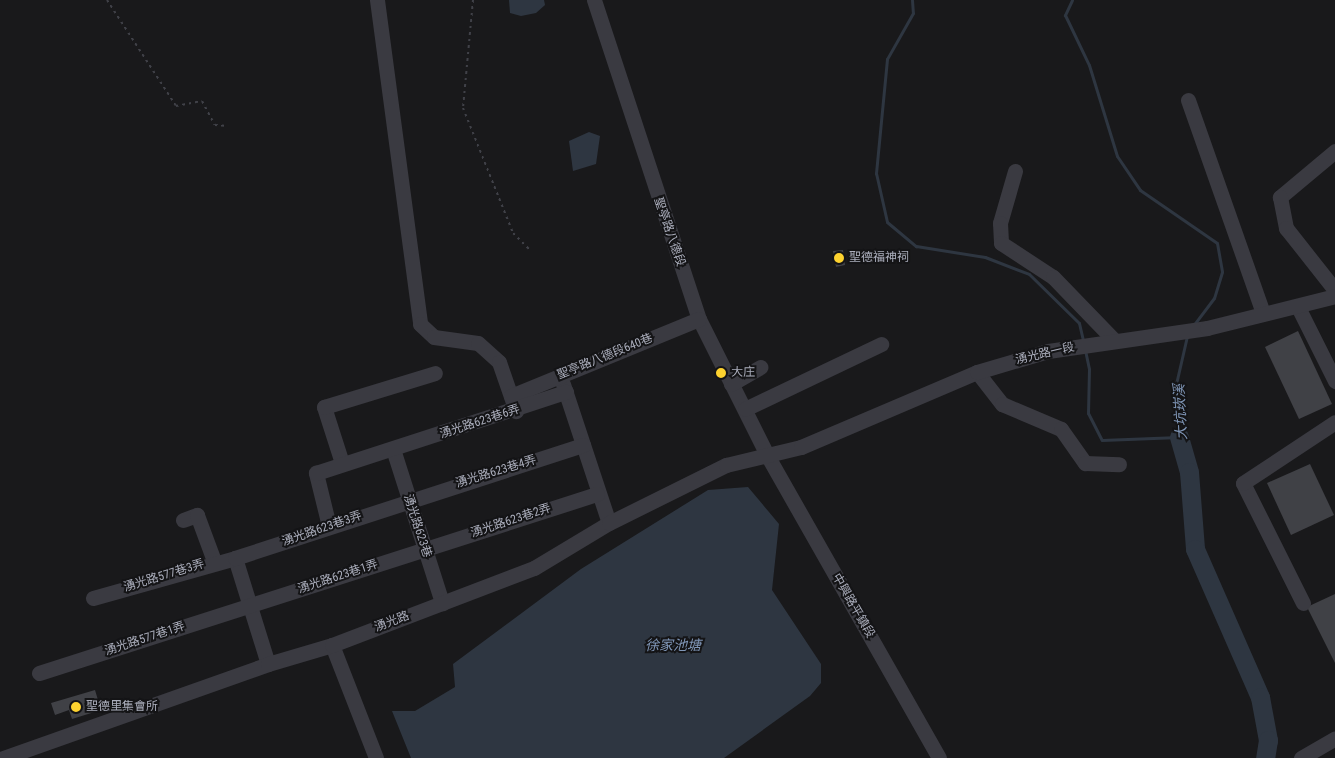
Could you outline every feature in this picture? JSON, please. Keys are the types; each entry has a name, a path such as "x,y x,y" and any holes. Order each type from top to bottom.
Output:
{"street":[{"path":"377,0 420,324 434,337 478,344 499,362 513,403"},
{"name":"聖亭路八德段","path":"594,0 699,319 767,454"},
{"path":"1188,100 1263,313"},
{"path":"1335,151 1280,198 1286,228 1335,290"},
{"path":"1015,170 1000,224 1001,243 1053,277 1115,341"},
{"name":"湧光路一段","path":"767,454 801,447 977,372 1048,351 1207,328 1263,313 1298,308 1335,296"},
{"path":"1298,308 1335,381"},
{"name":"聖亭路八德段640巷","path":"513,403 561,375 699,319"},
{"path":"745,409 881,344"},
{"path":"731,384 761,367"},
{"path":"977,372 1002,404 1061,429 1085,463 1119,464"},
{"path":"342,463 324,407 435,373"},
{"path":"561,375 597,494 609,523"},
{"name":"湧光路623巷6弄","path":"329,526 316,473 342,463 393,449 513,403 566,392"},
{"path":"1303,603 1243,483 1335,422"},
{"name":"湧光路623巷4弄","path":"409,499 583,445"},
{"name":"湧光路623巷","path":"393,449 442,603"},
{"name":"湧光路","path":"3,758 268,664 332,645 534,568 609,523 726,465 767,454"},
{"name":"中興路平鎮段","path":"767,454 939,758"},
{"name":"湧光路623巷2弄","path":"424,548 597,494"},
{"name":"湧光路623巷3弄","path":"235,558 409,499"},
{"path":"183,520 197,515 214,561"},
{"name":"湧光路623巷1弄","path":"252,605 424,548"},
{"path":"235,558 252,605 268,664"},
{"name":"湧光路577巷3弄","path":"93,598 214,561 235,558"},
{"name":"湧光路577巷1弄","path":"39,674 252,605"},
{"path":"332,645 376,758"},
{"path":"1301,758 1335,738"}],"path":[{"path":"107,0 176,106 202,101 215,125 228,126"},
{"path":"474,0 463,108 513,233 530,250"}],"water":[{"path":"509,0 544,0 545,5 536,13 521,16 510,13"},
{"path":"589,132 600,136 596,164 573,171 569,141"},
{"name":"徐家池塘","path":"748,487 779,524 772,590 821,664 821,683 810,696 724,758 411,758 392,711 415,711 455,687 453,664 581,569 708,490"}],"building":[{"name":"聖德福神祠","path":"843,250 845,265 836,267 833,251"},
{"path":"1298,331 1332,404 1299,419 1265,347"},
{"path":"1310,464 1334,515 1291,535 1267,483"},
{"path":"1335,594 1335,663 1307,607"},
{"name":"聖德里集會所","path":"95,690 101,710 72,719 69,710 55,715 51,703"}],"waterway":[{"path":"912,0 913,13 887,59 876,173 887,222 916,246 985,257 1029,274 1079,323 1083,341"},
{"name":"大坑崁溪","path":"1072,0 1065,15 1089,65 1117,156 1140,190 1217,243 1222,272 1214,298 1194,325"},
{"path":"1085,350 1089,369 1088,413 1102,440 1179,437 1176,384 1187,336"},
{"name":"大坑崁溪","path":"1179,437 1189,472 1195,549 1260,697 1268,740 1265,758"}],"place":[{"name":"聖德福神祠","path":"839,258"},
{"name":"大庄","path":"721,373"},
{"name":"聖德里集會所","path":"76,707"}]}
